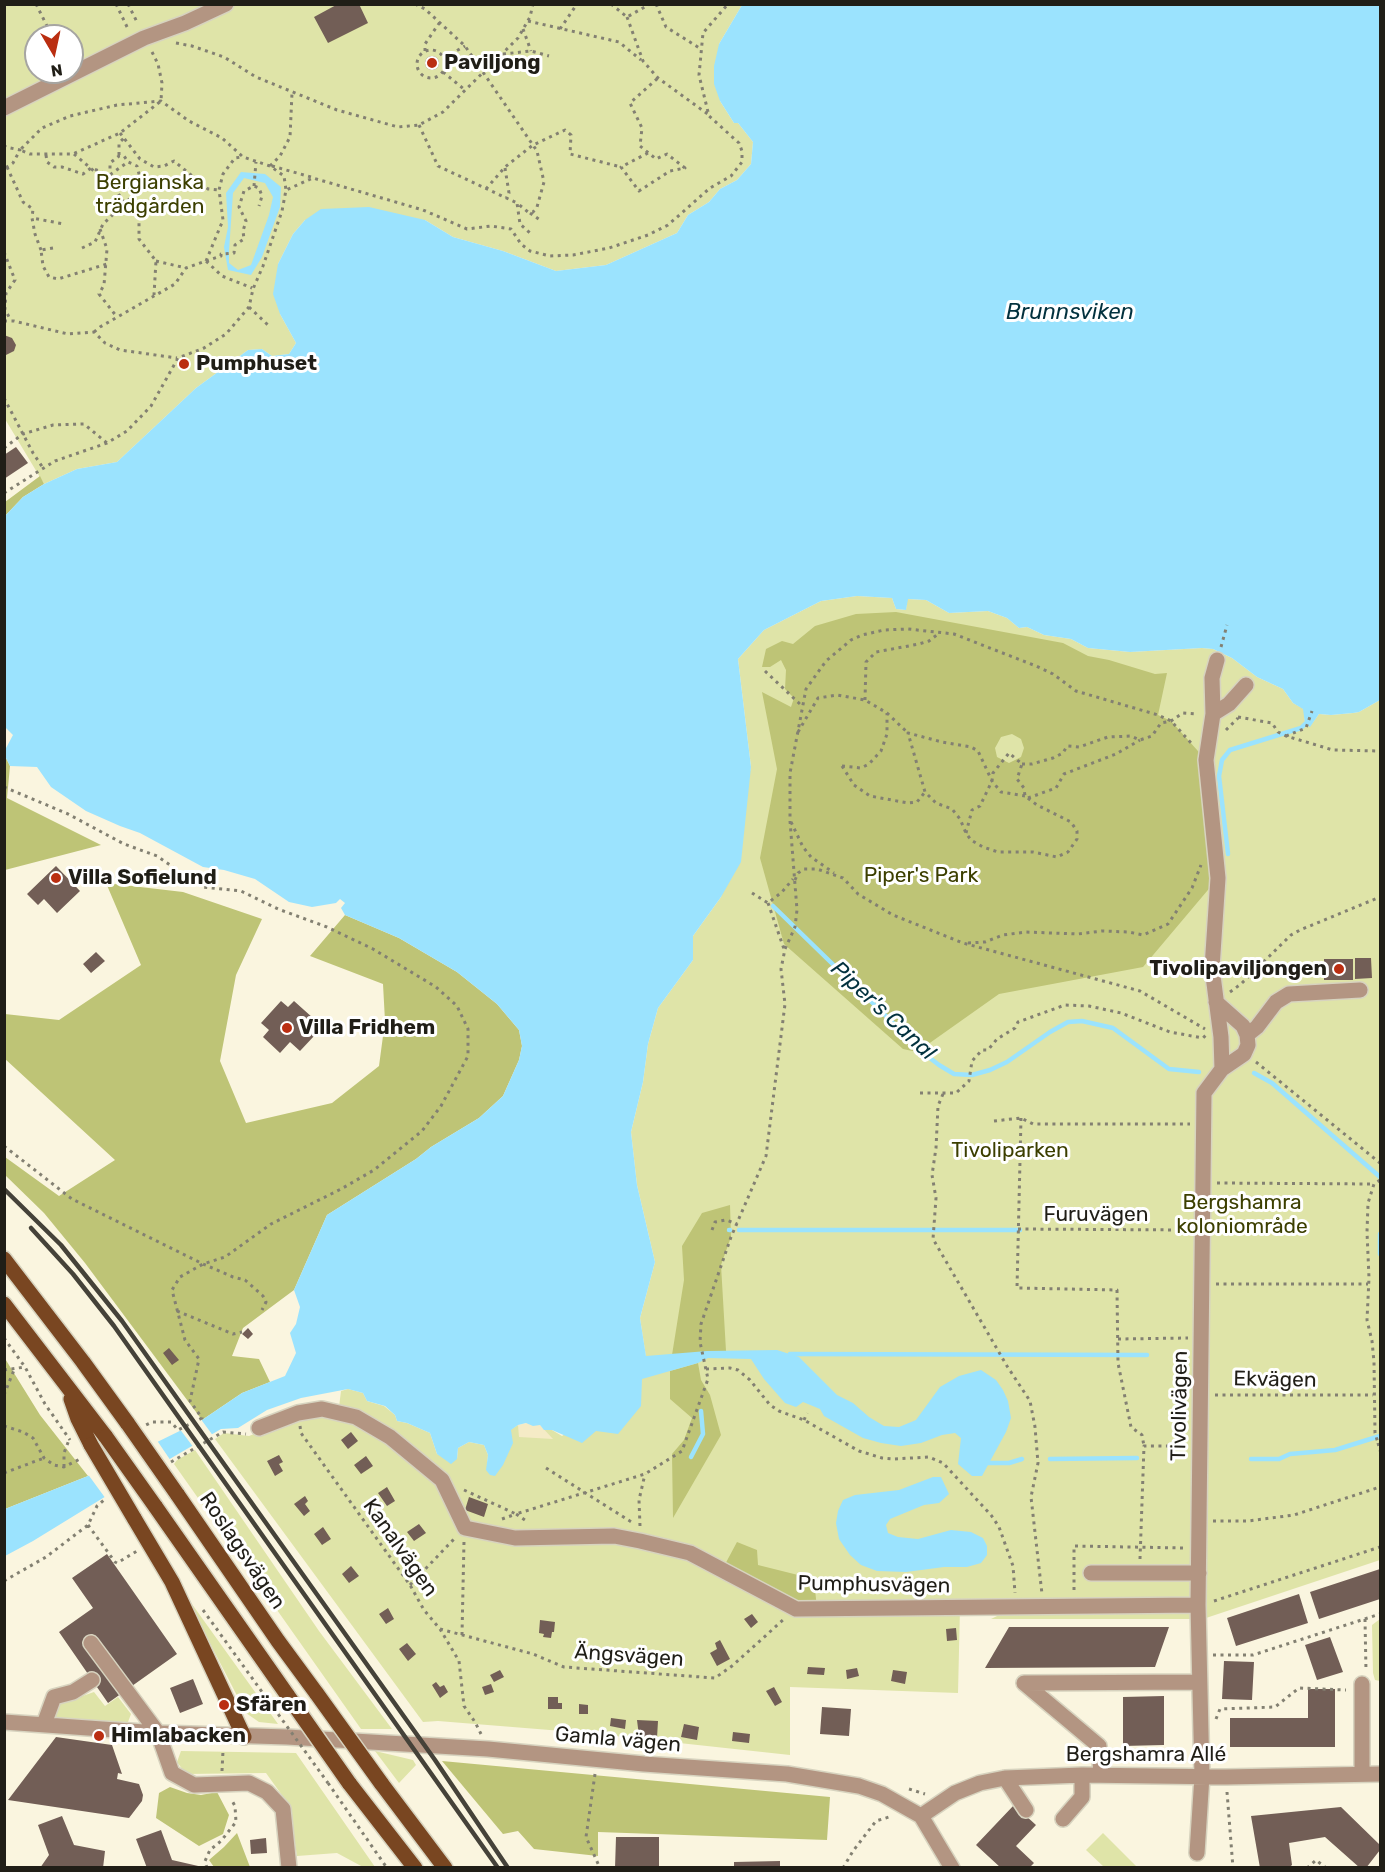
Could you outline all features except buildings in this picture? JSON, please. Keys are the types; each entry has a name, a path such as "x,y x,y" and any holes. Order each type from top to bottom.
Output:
{"main road":[{"name":"Roslagsvägen","path":"4,1259 128,1424 278,1641 446,1868"},
{"path":"4,1304 106,1437 349,1783 415,1868"},
{"path":"66,1384 78,1419 91,1445 172,1582 244,1737"}],"street":[{"path":"4,108 144,38 185,23 226,4"},
{"path":"1217,660 1212,678 1213,714 1206,759 1218,878 1212,968 1221,1037 1222,1069"},
{"path":"1213,714 1228,704 1246,685"},
{"path":"1244,1054 1252,1031 1276,1002 1289,994 1360,990"},
{"path":"1216,1002 1252,1031"},
{"name":"Tivolivägen","path":"1197,1853 1202,1776 1198,1605 1204,1093 1222,1069 1244,1054"},
{"path":"259,1428 298,1413 322,1409 356,1417 390,1437 442,1480 465,1528"},
{"name":"Pumphusvägen","path":"465,1528 515,1538 640,1534 690,1553 796,1609 1198,1605"},
{"path":"1091,1574 1199,1573"},
{"path":"92,1643 158,1733 172,1773 194,1785 249,1783 267,1792 283,1809 289,1868"},
{"path":"44,1724 54,1697 72,1692 92,1680"},
{"path":"1101,1775 1099,1746 1024,1683 1199,1682"},
{"path":"1362,1687 1362,1774"},
{"name":"Gamla vägen","path":"4,1722 158,1733 488,1749 644,1764 787,1774 859,1786 882,1794 921,1816 952,1868"},
{"name":"Bergshamra Allé","path":"921,1816 955,1792 1005,1778 1082,1775 1226,1777 1380,1774"},
{"path":"1063,1819 1082,1797 1082,1775"},
{"path":"1005,1778 1026,1810"}],"path":[{"path":"36,4 46,24"},
{"path":"116,4 130,32"},
{"path":"4,145 30,154 73,154 120,133 161,101 162,83 158,64 128,4"},
{"path":"415,4 425,9 465,46 537,151 544,182 537,207 533,212 528,212"},
{"path":"144,38 192,46 224,57 255,77 292,92 337,110 398,127 419,125 443,112 518,38 533,4"},
{"path":"560,29 577,4"},
{"path":"611,4 627,16 643,61"},
{"path":"627,16 650,4"},
{"path":"656,4 666,27 701,49"},
{"path":"709,116 699,75 703,33 728,4"},
{"path":"106,264 58,279 49,277 43,266 41,250 35,234 33,208 23,202 6,168 13,163 21,150 42,128 70,116 117,105 161,101 189,121 222,138 243,157 423,210 467,229 491,226 511,229 521,244 530,251 550,256 573,255 609,248 648,235 668,225 710,188 731,176 742,162 739,143 709,116 658,78 643,61 619,42 527,21"},
{"path":"425,51 425,44 440,22"},
{"path":"523,28 531,51"},
{"path":"444,58 465,46"},
{"path":"433,50 444,58 446,65 439,77 432,79 418,72 416,64 419,56 425,51 433,50"},
{"path":"501,54 531,51 549,56"},
{"path":"443,72 465,90"},
{"path":"486,189 505,167 533,145 565,130 571,135 570,154 621,167 639,191 669,171 685,168 667,154 656,159 640,146 642,128 630,104 658,78"},
{"path":"270,166 280,156 290,137 292,92"},
{"path":"419,125 438,166 517,203 540,220"},
{"path":"120,133 140,159 154,167 164,166 174,161 208,189 219,190"},
{"path":"119,156 119,143 124,138"},
{"path":"621,167 648,153"},
{"path":"73,154 115,189 124,202 139,216 140,238 156,261 154,296"},
{"path":"46,155 47,162 54,167 62,167 83,174 91,168"},
{"path":"110,175 110,163 119,156 124,156 128,162 137,166 140,178 134,187 115,189"},
{"path":"206,261 223,220 219,190 223,174 235,158 243,157"},
{"path":"104,179 128,162"},
{"path":"254,186 256,162"},
{"path":"94,332 105,343 120,350 178,358 204,348 226,334 249,307 253,289 282,211 286,190 284,177 270,166"},
{"path":"505,167 509,193 506,198"},
{"path":"91,168 110,175"},
{"path":"286,190 313,178"},
{"path":"82,248 95,242 103,224 140,189 141,185 137,182"},
{"path":"254,186 259,189 262,196 259,206"},
{"path":"156,261 186,268 221,256 221,254 234,253 236,245 244,239 243,231 246,221 239,207 244,191 254,186"},
{"path":"517,203 520,224 531,234"},
{"path":"32,218 64,224"},
{"path":"100,230 107,249 104,285 99,294 117,317"},
{"path":"41,250 53,248"},
{"path":"5,250 15,280 6,293 5,309 9,320"},
{"path":"206,261 222,276 253,289"},
{"path":"4,321 14,321 68,334 94,332 176,284 186,268"},
{"path":"249,307 268,325"},
{"path":"4,493 55,461 107,443 127,430 152,405 178,358"},
{"path":"4,398 43,468"},
{"path":"4,448 23,434 53,424 84,424 107,443"},
{"path":"1217,660 1227,625"},
{"path":"442,1480 516,1514 645,1474 682,1451 708,1379 700,1342 701,1323 737,1224 766,1156 785,1004 781,969 785,950 795,927 797,910 790,820 790,773 806,689 826,661 851,640 884,630 954,634 1036,666 1053,674 1076,691 1158,715 1171,721 1206,759"},
{"path":"865,700 866,662 876,652 929,641 938,633"},
{"path":"765,671 802,706"},
{"path":"796,735 818,698 837,695 865,700 887,713 908,733 971,747 978,751 992,781 1001,792 1027,797 1037,805 1071,822 1077,831 1077,839 1068,852 1057,856 1033,852 998,852 977,843 966,833 960,819 952,809 936,803 926,792 908,733"},
{"path":"1286,736 1306,728 1312,711"},
{"path":"887,713 887,734 881,751 861,768 842,766 854,785 870,796 908,803 917,802 926,792"},
{"path":"1027,797 1056,788 1064,774 1116,754 1152,736 1161,723 1171,721 1183,713 1213,714 1272,723 1278,732 1286,736 1333,750 1380,752"},
{"path":"966,833 972,810 980,807 992,781 993,773 1009,753 1022,764 1032,764 1063,753 1067,746 1079,747 1108,737 1131,736 1140,740"},
{"path":"1022,764 1017,779 1027,797"},
{"path":"4,787 68,814 124,844 157,856 202,887 241,891 278,909 327,927 372,949 436,987 457,1006 468,1029 468,1056 441,1106 422,1131 374,1170 272,1224 225,1257 203,1264 180,1277 172,1290 185,1340 199,1359 190,1401 202,1418 178,1430 171,1422"},
{"path":"790,820 803,847 811,857 836,875"},
{"path":"963,943 985,942 1003,935 1026,932 1078,934 1102,931 1143,935 1168,924 1192,888 1203,860"},
{"path":"768,903 782,892 798,873 804,869 817,869 843,878 858,894 894,915 963,943 1140,991 1210,1032 1203,1038 1170,1032 1121,1013 1089,1006 1065,1005 1018,1022 1015,1028 997,1039 988,1050 982,1050 972,1061 972,1075 969,1081 956,1093 920,1093"},
{"path":"752,893 768,903 785,950"},
{"path":"1216,1002 1241,984 1291,935 1380,897"},
{"path":"1244,1054 1265,1068 1380,1163"},
{"path":"943,1094 938,1106 932,1175 936,1197 933,1239 1030,1401 1038,1463 1031,1497 1043,1607"},
{"path":"1021,1118 1017,1288 1117,1290 1118,1355 1131,1427 1142,1435 1144,1446 1140,1573"},
{"path":"994,1121 1021,1118 1033,1124 1204,1124"},
{"path":"4,1146 72,1198 203,1264 245,1280 263,1296 266,1302 262,1310"},
{"path":"1203,1183 1374,1184 1380,1180"},
{"path":"1374,1184 1368,1203 1367,1320 1372,1341 1373,1395 1380,1450"},
{"path":"712,1230 715,1222 726,1220 737,1224"},
{"name":"Furuvägen","path":"1018,1231 1025,1229 1203,1230"},
{"path":"1202,1284 1369,1284"},
{"path":"177,1311 232,1334 242,1332"},
{"path":"4,1338 25,1367 45,1404 74,1445"},
{"path":"1118,1339 1202,1338"},
{"path":"4,1370 25,1367"},
{"path":"706,1367 738,1370 750,1380 770,1405 779,1411 804,1420 859,1451 894,1459 929,1456 944,1463 999,1527 1016,1581 1015,1608"},
{"path":"4,1395 14,1370"},
{"name":"Ekvägen","path":"1201,1395 1373,1395"},
{"name":"Kanalvägen","path":"298,1413 302,1433 410,1585 459,1661 464,1706 476,1722 483,1739"},
{"path":"804,1420 807,1413"},
{"path":"4,1426 33,1438 44,1458 54,1465 64,1467 64,1453 69,1439"},
{"path":"1144,1446 1200,1446"},
{"path":"4,1473 44,1458"},
{"path":"546,1468 585,1492 640,1534"},
{"path":"640,1534 639,1500 645,1474"},
{"path":"1199,1521 1248,1521 1294,1515 1380,1487"},
{"path":"4,1581 46,1557 88,1525 101,1502"},
{"path":"88,1525 117,1563 143,1547"},
{"path":"410,1585 465,1528"},
{"path":"462,1635 465,1528"},
{"path":"1198,1605 1380,1547"},
{"path":"200,1605 387,1868"},
{"name":"Ängsvägen","path":"440,1629 533,1654 564,1667 715,1678 732,1666 796,1609"},
{"path":"1199,1654 1253,1655 1380,1614"},
{"path":"1200,1736 1212,1730 1220,1709 1275,1707 1299,1688 1362,1687 1366,1674 1365,1619"},
{"path":"207,1868 206,1861 210,1850 222,1841 236,1822 235,1806 224,1784 221,1763 224,1746"},
{"path":"596,1770 586,1837 600,1868"},
{"path":"1226,1777 1233,1868"},
{"path":"843,1868 876,1821 889,1817"},
{"path":"1307,1868 1316,1860 1326,1868"}],"green space":[{"name":"Bergianska trädgården","path":"5,5 742,5 719,44 720,101 734,123 738,123 753,142 751,164 737,180 720,189 709,202 688,215 677,233 606,265 556,271 503,251 453,237 425,220 305,220 293,234 278,264 280,314 296,343 289,354 272,356 262,349 248,350 196,388 117,462 77,469 44,484 5,419"},
{"path":"40,476 44,484 23,497 5,516 5,502"},
{"name":"Tivoliparken","path":"857,596 892,598 896,609 906,610 907,599 926,600 949,613 988,611 1007,618 1019,628 1027,627 1044,635 1071,639 1088,648 1130,652 1213,649 1232,658 1257,677 1283,689 1293,703 1304,709 1305,723 1310,726 1319,714 1359,712 1380,700 1380,1560 1203,1619 991,1619 1013,1608 960,1608 958,1693 790,1687 790,1755 587,1733 438,1721 423,1722 215,1439 224,1433 249,1436 339,1407 341,1391 348,1389 363,1393 367,1401 384,1406 395,1415 397,1421 430,1433 437,1454 457,1459 458,1448 469,1442 484,1445 488,1455 487,1465 510,1430 518,1425 552,1430 562,1436 642,1379 646,1357 640,1318 655,1262 637,1185 631,1132 643,1082 648,1044 658,1008 693,960 693,936 721,897 751,767 738,659 764,630 821,601"},
{"name":"Piper's Park","path":"896,612 1063,643 1088,656 1155,674 1167,673 1158,715 1171,721 1206,760 1218,878 1143,967 999,994 917,1052 903,1049 784,944 760,858 777,769 762,692 791,707 794,698 785,689 786,670 781,660 770,667 762,667 766,649 782,641 793,644 815,626 856,614","holes":["1012,734 1021,739 1024,748 1021,757 1009,763 997,757 995,748 1001,737"]},
{"path":"4,754 10,766 7,798 101,845 5,870"},
{"path":"106,883 183,892 262,919 236,975 220,1061 246,1123 332,1103 379,1066 385,1021 383,984 310,956 345,915 399,938 457,972 497,1004 519,1030 522,1046 519,1060 503,1096 479,1118 327,1215 294,1290 243,1328 232,1356 259,1359 270,1382 242,1393 202,1420 85,1263 44,1213 5,1175 5,1157 59,1196 115,1160 4,1058 5,1014 59,1020 141,965"},
{"path":"730,1205 731,1237 721,1265 726,1351 672,1355 684,1280 682,1246 702,1213"},
{"path":"4,1357 40,1415 88,1476 5,1509"},
{"path":"698,1363 701,1380 710,1395 721,1435 673,1518 672,1454 684,1440 692,1418 670,1399 670,1371"},
{"path":"195,1450 319,1631 392,1729 361,1729 174,1464"},
{"path":"737,1542 757,1550 758,1565 814,1579 817,1609 796,1609 722,1570"},
{"path":"184,1593 278,1724 259,1722 246,1713"},
{"path":"1380,1619 1380,1681 1375,1680 1373,1673 1372,1625"},
{"path":"94,1692 105,1706 118,1697 131,1714 128,1722 57,1720 54,1718 55,1707 61,1702"},
{"path":"181,1751 296,1753 375,1867 363,1867 337,1853 297,1856 289,1805 266,1773 186,1774 177,1762"},
{"path":"375,1751 413,1760 416,1765 399,1783"},
{"path":"442,1761 830,1797 827,1840 598,1832 598,1856 534,1849 518,1831 503,1834"},
{"path":"170,1787 201,1795 217,1792 229,1815 223,1834 199,1846 156,1818 159,1793"},
{"path":"237,1833 250,1867 214,1867 209,1860"},
{"path":"1103,1833 1137,1867 1104,1867 1086,1850"}],"sand":[{"path":"527,1423 540,1425 553,1439 519,1437 518,1425"}],"water":[{"name":"Brunnsviken","path":"742,5 1380,5 1380,700 1359,712 1319,714 1310,727 1305,724 1303,709 1293,703 1283,689 1257,677 1232,658 1213,649 1130,652 1088,648 1071,639 1044,635 1027,627 1019,628 1007,618 988,611 949,613 926,600 908,599 906,610 896,609 892,598 857,596 821,601 764,630 738,659 751,767 741,862 721,897 693,936 693,960 658,1008 648,1044 643,1082 631,1132 637,1185 655,1262 640,1318 646,1356 707,1351 777,1350 799,1357 837,1395 853,1403 869,1417 884,1426 899,1427 916,1420 940,1387 959,1376 981,1370 996,1380 1003,1390 1011,1418 982,1476 972,1476 958,1464 961,1438 955,1433 901,1446 863,1438 824,1416 820,1409 803,1402 796,1407 785,1403 764,1379 751,1359 708,1358 642,1379 641,1406 618,1434 596,1431 582,1443 552,1430 544,1430 540,1425 533,1426 526,1423 518,1425 511,1430 513,1443 495,1476 490,1475 486,1470 488,1455 484,1445 469,1442 458,1448 457,1459 451,1464 437,1454 430,1433 397,1421 395,1415 385,1406 367,1401 363,1393 348,1389 301,1398 267,1410 238,1428 221,1429 5,1556 5,1509 88,1476 202,1420 242,1393 285,1376 296,1353 290,1333 296,1324 300,1307 294,1290 327,1215 479,1118 503,1096 519,1060 522,1046 519,1030 497,1004 457,972 399,938 345,915 341,908 345,903 340,899 336,903 312,907 289,902 255,879 203,867 140,833 86,811 51,787 37,767 10,766 4,754 13,735 4,726 5,516 23,497 44,484 77,469 117,462 196,388 248,350 262,349 272,356 289,354 296,343 280,314 273,294 278,264 293,234 305,220 321,209 369,207 425,220 453,237 503,251 556,271 606,265 677,233 688,215 709,202 720,189 737,180 751,164 753,142 738,123 734,123 720,101 714,84 714,66 719,44"},
{"path":"241,172 265,174 281,187 280,207 262,257 251,275 228,270 224,247 228,227 226,193","holes":["244,178 265,183 273,197 269,215 251,265 238,270 229,263 233,193"]},
{"path":"933,1477 941,1477 949,1494 939,1503 924,1505 890,1519 886,1525 888,1533 898,1537 918,1539 951,1530 971,1532 983,1538 987,1546 987,1555 981,1563 967,1567 944,1567 906,1572 877,1571 861,1565 850,1555 839,1539 836,1523 843,1500 855,1495 899,1490"}],"pier":[{"path":"200,1418 214,1437 194,1448 179,1428"},
{"path":"156,1439 171,1461 106,1499 87,1473"}],"waterway":[{"path":"1228,854 1219,776 1222,760 1230,750 1301,728 1305,724"},
{"name":"Piper's Canal","path":"773,906 926,1055 954,1074 972,1075 990,1070 1007,1062 1068,1022 1082,1021 1113,1028 1169,1069 1199,1072"},
{"name":"Piper's Canal","path":"1254,1073 1272,1083 1380,1177"},
{"path":"739,1230 1020,1230"},
{"path":"1380,1234 1380,1254"},
{"path":"790,1354 1147,1355"},
{"path":"691,1457 703,1434 701,1411"},
{"path":"1251,1459 1279,1459 1290,1454 1335,1450 1380,1436"},
{"path":"1050,1459 1137,1458"},
{"path":"987,1463 1009,1463 1022,1459"}],"railway":[{"path":"4,1189 61,1245 122,1321 435,1760 508,1868"},
{"path":"31,1228 73,1274 114,1326 498,1868"}],"place":[{"name":"Paviljong","path":"432,63"},
{"name":"Pumphuset","path":"184,364"},
{"name":"Villa Sofielund","path":"56,878"},
{"name":"Tivolipaviljongen","path":"1339,969"},
{"name":"Villa Fridhem","path":"287,1028"},
{"name":"Sfären","path":"224,1705"},
{"name":"Himlabacken","path":"99,1736"}],"park label":[{"name":"Bergshamra koloniområde","path":"1242,1215"}]}
